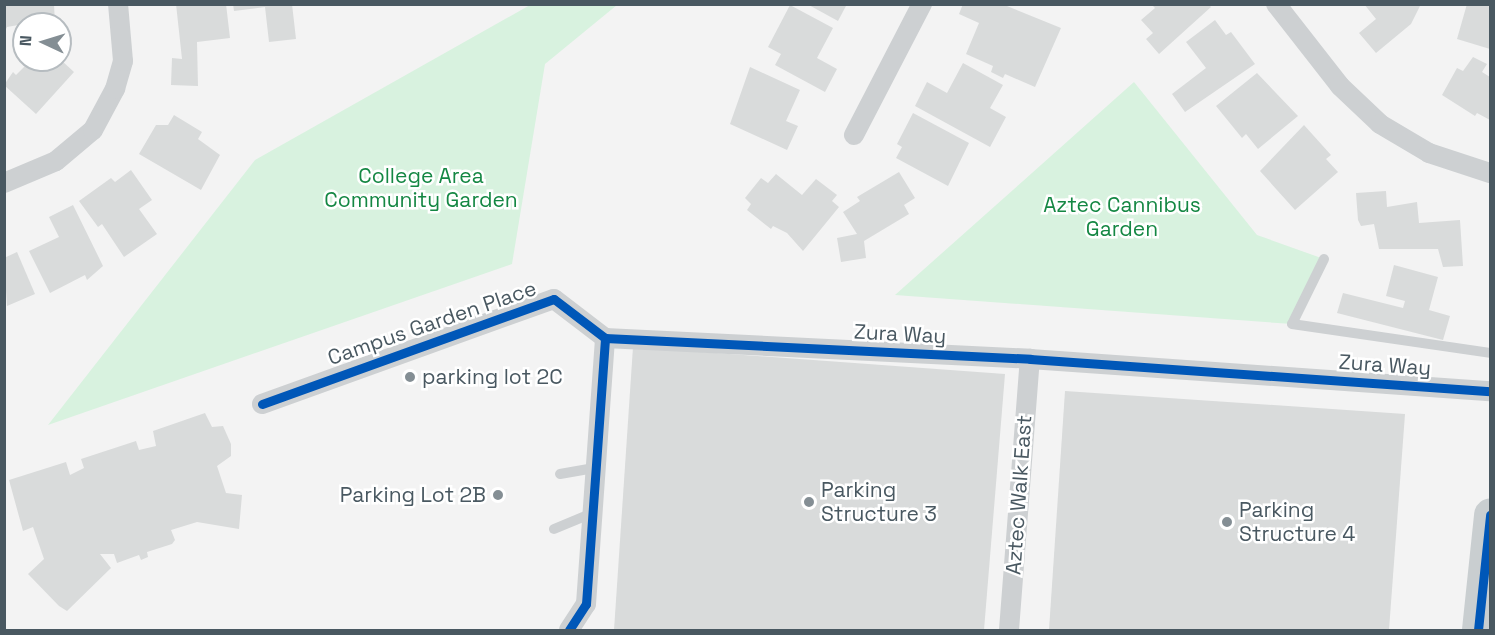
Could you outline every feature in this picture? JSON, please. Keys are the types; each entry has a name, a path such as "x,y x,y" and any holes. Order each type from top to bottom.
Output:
{"main road":[{"path":"1478,630 1491,515"}],"street":[{"path":"4,183 56,161 93,130 115,89 123,61 118,4"},
{"path":"854,135 922,4"},
{"path":"1276,4 1340,86 1380,124 1429,153 1491,173"},
{"name":"Campus Garden Place","path":"262,404 554,299 605,338"},
{"path":"569,630 586,604 596,511 605,338"},
{"name":"Zura Way","path":"605,338 1030,359 1491,390"},
{"name":"Aztec Walk East","path":"1009,630 1030,359"}],"lane":[{"path":"1324,259 1292,324 1491,353"},
{"path":"560,474 598,466"},
{"path":"554,529 596,511"}],"green space":[{"name":"College Area Community Garden","path":"530,5 617,5 545,64 512,264 48,425 255,160"},
{"name":"Aztec Cannibus Garden","path":"1134,82 1257,235 1324,259 1292,324 895,295"}],"building":[{"path":"4,4 54,4 54,12 12,12 12,26 7,27 4,33"},
{"path":"176,4 226,4 230,38 197,42 198,86 171,85 172,58 182,59"},
{"path":"233,4 292,4 296,39 269,42 265,7 234,11"},
{"path":"807,4 847,4 838,21"},
{"path":"963,4 1002,4 1061,28 1035,87 1005,74 1003,78 991,72 993,66 966,54 979,23 959,14"},
{"path":"1151,4 1208,4 1211,7 1159,54 1146,39 1153,33 1141,20 1155,8"},
{"path":"1364,4 1421,4 1411,24 1376,53 1359,33 1376,19"},
{"path":"1467,4 1490,4 1490,49 1457,39"},
{"path":"790,5 833,28 817,58 837,69 825,92 775,65 781,54 768,47"},
{"path":"1215,20 1226,35 1231,32 1255,64 1185,112 1172,94 1206,68 1186,42"},
{"path":"1473,57 1487,64 1482,72 1490,77 1490,120 1477,113 1475,116 1442,95 1457,68 1463,71"},
{"path":"963,63 1003,85 990,108 1006,117 990,147 915,106 927,82 947,93"},
{"path":"750,67 800,90 786,121 798,126 787,150 730,124"},
{"path":"72,70 74,72 36,114 4,85 13,72 16,75 19,72 72,72"},
{"path":"1257,73 1298,116 1258,149 1246,134 1242,138 1216,106"},
{"path":"913,113 969,143 948,186 896,158 902,147 897,144"},
{"path":"174,115 202,132 198,139 220,155 201,190 139,154 156,125 168,125"},
{"path":"1304,125 1331,155 1326,159 1338,172 1295,210 1260,171"},
{"path":"131,170 152,200 139,209 157,234 124,257 102,224 98,227 79,201 111,178 115,182"},
{"path":"899,172 915,198 904,205 909,214 864,241 866,258 841,262 837,238 857,234 843,212 860,201 857,197"},
{"path":"776,174 802,195 816,179 837,195 832,201 839,207 803,251 787,233 773,226 771,229 747,210 751,204 745,198 761,178 768,183"},
{"path":"1386,191 1387,207 1417,202 1419,223 1460,220 1463,266 1443,267 1438,249 1379,249 1374,224 1361,226 1358,220 1356,193"},
{"path":"73,205 103,266 87,280 85,275 50,293 29,251 59,237 49,217"},
{"path":"17,252 35,294 7,306 4,258"},
{"path":"1394,265 1438,277 1429,310 1450,316 1443,340 1337,313 1343,293 1403,308 1405,301 1386,296"},
{"name":"Parking Structure 3","path":"633,347 1005,374 984,630 614,630"},
{"name":"Parking Structure 4","path":"1065,391 1405,414 1389,630 1049,630"},
{"path":"205,413 212,427 223,426 231,444 231,456 217,466 226,493 242,495 239,529 197,522 171,530 175,540 172,544 147,552 148,557 141,560 139,555 117,563 114,554 100,554 111,568 67,611 59,606 28,574 44,559 33,527 23,531 9,480 66,462 70,475 84,468 81,459 136,441 139,450 156,446 153,431"}],"cycle path":[{"path":"262,404 554,299 605,338"},
{"path":"569,630 586,604 605,338 1030,359 1490,391"},
{"path":"1478,630 1490,515"}],"place":[{"name":"parking lot 2C","path":"410,377"},
{"name":"Parking Lot 2B","path":"498,495"},
{"name":"Parking Structure 3","path":"809,502"},
{"name":"Parking Structure 4","path":"1227,522"}]}
